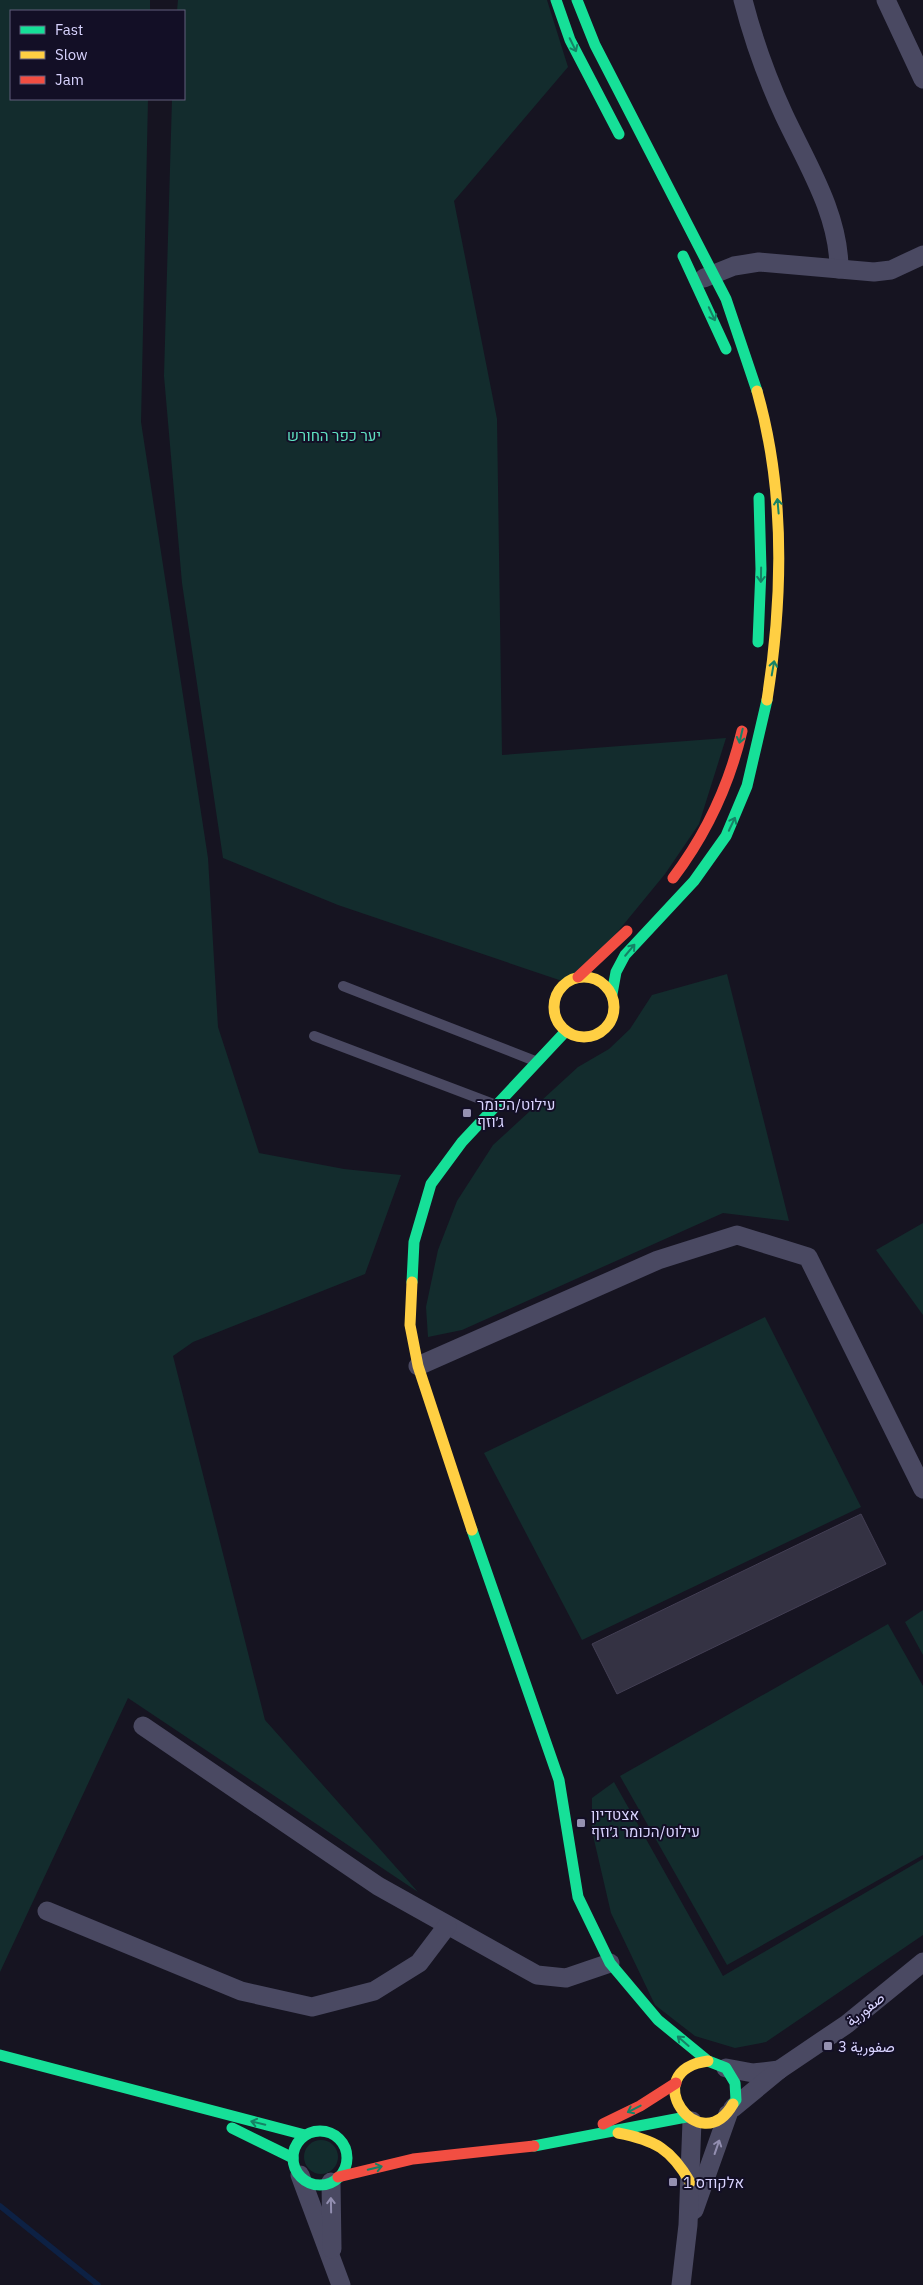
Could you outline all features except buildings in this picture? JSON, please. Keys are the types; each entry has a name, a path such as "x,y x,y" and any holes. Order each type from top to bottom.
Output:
{"street":[{"path":"556,0 570,40 624,142"},
{"path":"576,0 595,45 713,274 743,340 763,410 771,449 781,539 781,574 775,656 757,751 732,827 700,874 624,957 614,977 612,994 615,1004 614,1015 605,1030 586,1038 566,1031 557,1020 554,1010 559,990 566,982 578,977 607,952 638,919"},
{"path":"743,0 762,62 829,212 839,249 840,269"},
{"path":"886,0 923,79"},
{"path":"677,244 732,363"},
{"path":"696,282 734,266 759,262 874,272 891,270 923,255"},
{"path":"756,657 761,569 761,531 757,482"},
{"path":"668,885 688,860 718,811 728,784 745,718"},
{"path":"578,977 589,977 599,980 612,994"},
{"path":"566,1031 462,1142 431,1184 414,1242 410,1325 418,1366 441,1439 559,1780 578,1897 610,1963 658,2020 708,2061 726,2068 753,2073 779,2070"},
{"path":"418,1366 658,1260 737,1235 808,1257 923,1489"},
{"path":"143,1726 378,1886 537,1975 566,1978 610,1963"},
{"path":"47,1911 242,1991 312,2006 374,1991 419,1963 447,1926"},
{"name":"صفورية","path":"730,2111 779,2070 847,2024 923,1962"},
{"path":"658,2020 669,2046"},
{"path":"0,2055 306,2135 324,2131 354,2145"},
{"path":"564,2142 640,2106 677,2080 688,2066 708,2061"},
{"path":"675,2062 677,2080 676,2102 689,2119 690,2182 688,2225 681,2285"},
{"path":"688,2225 737,2091 735,2083 726,2068"},
{"path":"186,2105 296,2167 315,2184 413,2159 486,2153 564,2142 689,2119 711,2123 730,2111"},
{"path":"617,2133 646,2138 660,2146 673,2156 690,2182"},
{"path":"306,2135 294,2149 296,2167 341,2285"},
{"path":"332,2263 334,2180 346,2163 346,2154 338,2139"},
{"path":"387,2154 413,2159"}],"lane":[{"path":"343,986 536,1062"},
{"path":"314,1036 497,1105"}],"green space":[{"path":"0,0 150,0 150,10 10,10 10,100 148,100 141,422 208,858 218,1027 259,1153 344,1169 401,1175 365,1274 193,1342 173,1356 265,1720 418,1892 128,1698 0,1972"},
{"name":"יער כפר החורש","path":"178,0 547,0 568,67 454,201 497,419 502,755 726,738 699,824 665,874 574,985 338,905 223,858 182,583 164,376 172,100 185,100 185,10 177,10"},
{"path":"727,974 789,1221 723,1213 462,1330 428,1337 426,1307 438,1250 457,1201 493,1145 578,1067 609,1049 630,1029 652,995"},
{"path":"923,1223 923,1315 876,1250"},
{"path":"765,1317 861,1507 582,1640 484,1453"},
{"path":"923,1610 923,1655 905,1622"},
{"path":"888,1624 923,1686 923,1855 727,1965 620,1776"},
{"path":"614,1782 723,1976 923,1859 923,1935 766,2042 735,2048 695,2036 655,2005 611,1913 592,1831 592,1798"},
{"path":"321,2140 333,2145 338,2157 333,2169 321,2174 309,2169 304,2157 309,2145"}],"waterway":[{"path":"0,2206 98,2285"}],"traffic: fast":[{"path":"556,0 570,40 619,134"},
{"path":"577,0 595,45 726,299 757,391"},
{"path":"683,256 726,349"},
{"path":"758,642 761,569 759,498"},
{"path":"612,994 616,972 625,955 694,881 726,836 747,786 767,700"},
{"path":"412,1282 414,1242 431,1184 462,1142 566,1031"},
{"path":"472,1530 559,1780 578,1897 610,1963 658,2020 708,2061 726,2068 735,2083 736,2100 733,2104"},
{"path":"0,2055 305,2135"},
{"path":"534,2146 686,2117"},
{"path":"232,2128 293,2158"},
{"path":"320,2131 330,2133 339,2139 345,2148 347,2158 345,2168 339,2177 330,2183 320,2185 310,2183 301,2177 295,2168 293,2158 295,2148 301,2139 310,2133 320,2131"}],"traffic: slow":[{"path":"757,391 773,468 779,545 776,623 767,700"},
{"path":"584,977 601,982 609,990 614,1007 609,1024 601,1032 584,1037 567,1032 559,1024 554,1007 559,990 567,982 584,977"},
{"path":"412,1282 410,1325 418,1366 472,1530"},
{"path":"708,2061 687,2068 676,2080 675,2094 681,2108 691,2119 705,2123 719,2119 733,2104"},
{"path":"618,2133 642,2139 661,2148 676,2161 690,2182"}],"traffic: jam":[{"path":"673,878 696,844 715,808 731,771 742,731"},
{"path":"578,977 627,931"},
{"path":"603,2124 640,2106 676,2083"},
{"path":"338,2177 413,2159 534,2146"}],"place":[{"name":"עילוט/הכומר ג׳וזף","path":"467,1113"},
{"name":"אצטדיון עילוט/הכומר ג׳וזף","path":"581,1823"},
{"name":"صفورية 3","path":"828,2046"},
{"name":"אלקודס 1","path":"673,2182"}]}
